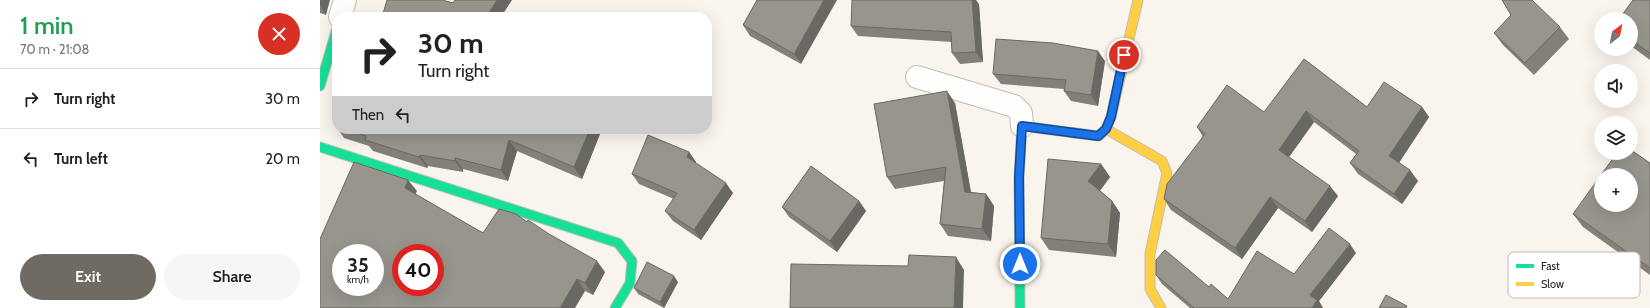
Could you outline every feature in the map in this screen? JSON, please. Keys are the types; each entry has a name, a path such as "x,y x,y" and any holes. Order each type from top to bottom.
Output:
{"street":[{"path":"341,12 345,0"},
{"path":"1022,126 1098,136 1106,129 1111,117 1138,0"},
{"path":"320,86 332,45"},
{"path":"917,77 1014,106 1021,113 1022,126 1019,177 1020,308"},
{"path":"1106,129 1162,160 1167,172 1150,254 1150,289 1161,308"},
{"path":"320,147 618,243 632,261 630,283 615,308"}],"building":[{"path":"387,0 442,0 453,3 455,0 497,0 490,12 383,12"},
{"path":"757,0 824,0 794,54 743,25"},
{"path":"852,0 972,0 976,52 952,53 951,32 851,26"},
{"path":"1502,0 1532,0 1560,27 1525,63 1494,33 1511,15"},
{"path":"1633,0 1650,0 1650,53 1638,45 1638,12 1624,12"},
{"path":"996,39 1053,43 1098,51 1091,95 1064,91 1066,80 993,74"},
{"path":"1304,59 1367,107 1384,82 1422,107 1389,156 1410,170 1394,194 1350,163 1359,151 1306,111 1279,150 1330,186 1305,221 1270,197 1235,248 1164,199 1167,184 1205,134 1197,127 1227,85 1264,112"},
{"path":"947,91 965,192 986,194 982,229 940,224 946,167 887,177 874,104"},
{"path":"360,134 588,134 574,167 509,140 501,170 455,158 455,161 420,155 419,157 365,140 366,136"},
{"path":"648,135 689,152 687,157 726,183 694,230 665,211 677,193 632,174"},
{"path":"1638,155 1650,163 1650,268 1640,261 1640,252 1627,252 1573,214 1594,185 1594,212 1638,212 1638,168 1606,168 1612,160 1638,160"},
{"path":"1048,159 1101,164 1088,181 1112,201 1108,244 1041,238"},
{"path":"354,162 408,180 405,188 483,233 499,209 516,214 527,222 528,220 549,234 597,261 585,283 577,279 560,308 320,308 320,239"},
{"path":"811,166 859,201 830,241 782,207"},
{"path":"1329,228 1350,244 1310,295 1317,300 1312,308 1194,308 1156,275 1156,260 1165,250 1209,287 1211,284 1228,299 1257,251 1294,274"},
{"path":"909,255 956,257 954,308 790,308 791,264 908,266"},
{"path":"647,262 674,276 660,302 634,288"},
{"path":"1386,295 1407,306 1406,308 1379,308"}],"traffic: fast":[{"path":"320,86 332,45"},
{"path":"1020,308 1019,177 1022,126 1075,133"},
{"path":"320,147 618,243 632,261 630,283 615,308"}],"traffic: slow":[{"path":"1075,133 1099,136 1106,129 1111,117 1138,0"},
{"path":"1106,129 1162,161 1167,173 1150,254 1150,289 1161,308"}],"route":[{"path":"1020,264 1019,177 1022,126 1098,136 1106,129 1111,117 1124,55"}]}
